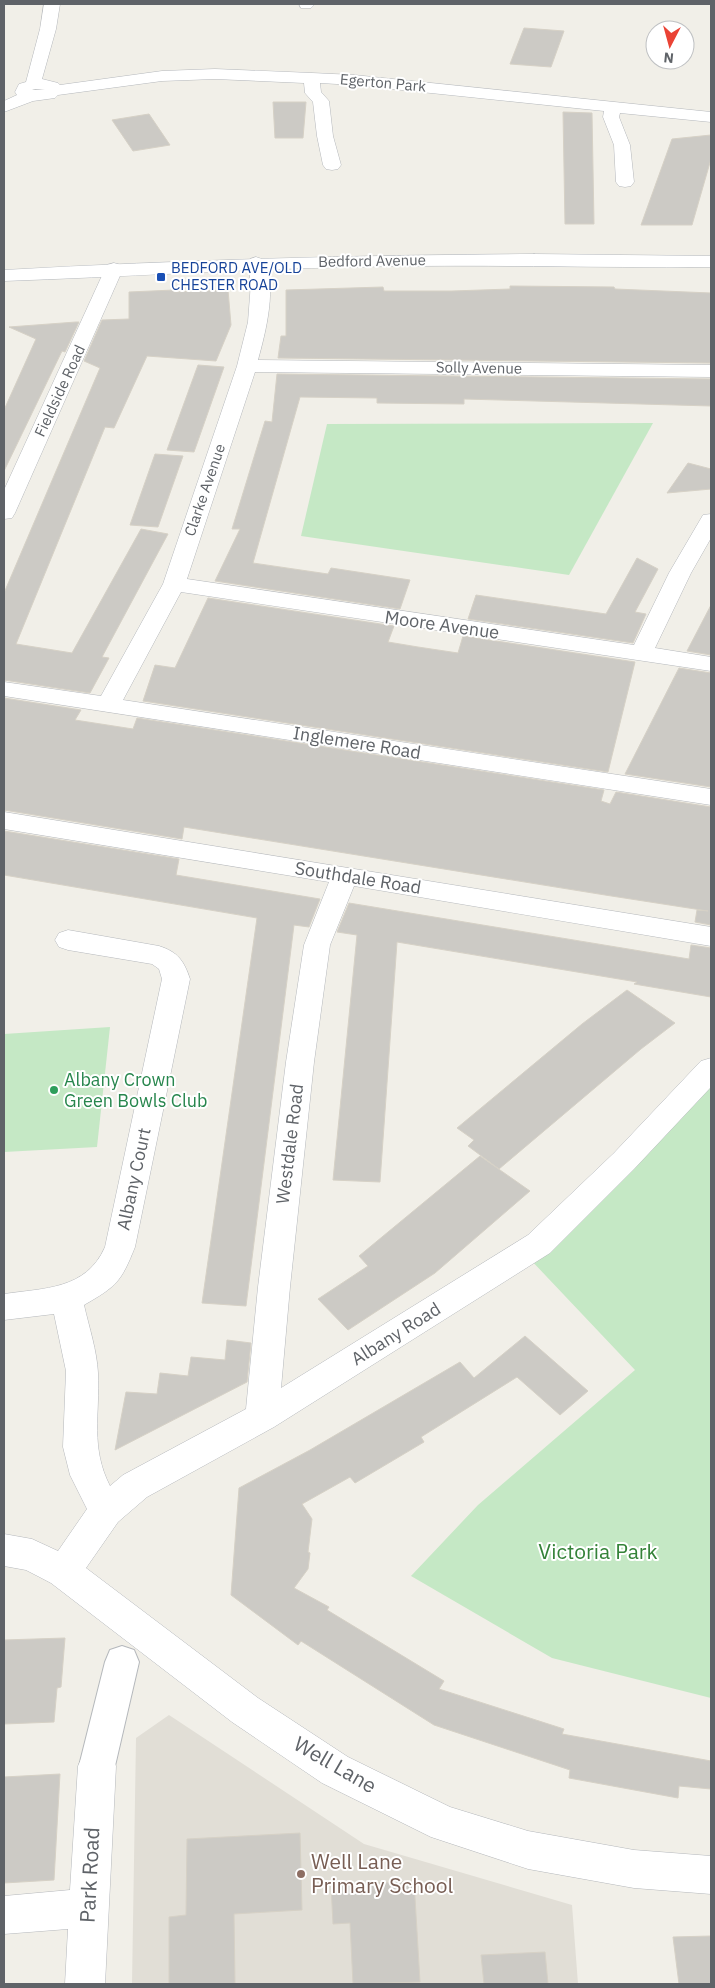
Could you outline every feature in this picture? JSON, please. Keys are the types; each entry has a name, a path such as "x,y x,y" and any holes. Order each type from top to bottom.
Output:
{"street":[{"path":"4,108 32,90 48,29 52,4"},
{"name":"Egerton Park","path":"32,90 44,84 52,86 54,91 162,76 214,74 363,80 711,117"},
{"path":"312,78 313,93 321,101 324,136 332,165"},
{"path":"613,108 611,118 622,145 625,182"},
{"name":"Bedford Avenue","path":"4,276 114,268 256,263 510,259 711,262"},
{"name":"Clarke Avenue","path":"109,704 174,584 247,366 258,322 260,282 256,263"},
{"name":"Fieldside Road","path":"4,513 114,268"},
{"name":"Solly Avenue","path":"247,366 711,371"},
{"path":"640,654 680,573 711,520"},
{"name":"Moore Avenue","path":"174,584 711,664"},
{"name":"Inglemere Road","path":"4,689 711,796"},
{"name":"Southdale Road","path":"4,820 711,936"},
{"name":"Westdale Road","path":"262,1417 300,1062 317,945 345,876"},
{"name":"Albany Court","path":"4,1307 67,1299 97,1282 111,1268 120,1247 176,979 171,964 159,956 68,940"},
{"name":"Albany Road","path":"62,1572 106,1511 135,1486 262,1417 539,1244 618,1167 711,1069"},
{"path":"67,1299 82,1371 80,1447 87,1476 106,1511"},
{"name":"Well Lane","path":"4,1550 32,1556 62,1572 245,1710 335,1770 444,1824 528,1850 634,1869 711,1875"},
{"path":"97,1766 122,1662"},
{"name":"Park Road","path":"85,1984 97,1766"},
{"path":"4,1915 88,1908"}],"shaded area":[{"name":"Well Lane Primary School","path":"169,1715 364,1844 572,1905 578,1984 132,1984 136,1738"}],"green space":[{"path":"653,423 569,575 301,536 327,424"},
{"name":"Albany Crown Green Bowls Club","path":"110,1027 97,1147 4,1152 4,1034"},
{"name":"Victoria Park","path":"711,1076 711,1698 552,1658 411,1576 478,1505 635,1370 529,1258 628,1162"}],"building":[{"path":"524,28 564,31 551,67 510,64"},
{"path":"273,102 306,102 303,138 275,138"},
{"path":"563,112 592,113 594,224 565,224"},
{"path":"149,114 170,145 133,151 112,120"},
{"path":"711,135 711,159 692,225 641,225 672,139"},
{"path":"510,286 614,287 615,289 711,293 711,363 278,358 281,336 286,336 286,290 383,287 384,291 452,291 510,289"},
{"path":"174,290 174,292 228,290 231,325 216,361 147,356 114,428 105,427 16,644 72,653 141,529 168,534 102,657 109,658 90,693 4,680 4,593 100,368 84,361 102,320 129,319 129,292"},
{"path":"79,322 65,352 62,351 4,471 4,410 36,339 9,327"},
{"path":"198,365 224,367 194,452 167,450"},
{"path":"277,374 711,379 711,406 464,399 464,404 377,403 377,398 300,397 253,563 328,574 331,568 410,580 400,609 215,581 240,529 232,529 265,421 272,422"},
{"path":"155,454 183,456 158,527 130,525"},
{"path":"688,463 711,469 711,489 667,493"},
{"path":"637,558 658,569 635,612 646,614 633,643 468,619 476,595 606,614"},
{"path":"208,598 394,626 388,642 458,653 463,636 635,662 608,772 143,701 155,665 175,668"},
{"path":"711,605 711,655 687,651"},
{"path":"679,668 711,673 711,787 625,774"},
{"path":"4,698 81,710 75,720 133,729 137,718 604,790 601,801 610,804 616,792 711,807 711,925 695,922 697,910 708,911 184,827 182,839 4,810"},
{"path":"4,831 179,859 176,875 320,899 309,927 294,925 246,1306 202,1303 257,918 4,875"},
{"path":"349,903 689,959 691,945 711,948 711,997 634,984 637,982 397,942 380,1182 333,1180 357,935 337,932"},
{"path":"627,990 675,1023 641,1049 499,1169 468,1146 474,1140 457,1128 582,1024"},
{"path":"480,1156 530,1191 435,1273 348,1330 318,1299 368,1266 359,1256"},
{"path":"525,1336 588,1391 560,1415 517,1377 421,1437 424,1442 355,1483 350,1477 302,1504 312,1519 308,1552 310,1553 308,1569 294,1588 329,1607 327,1610 444,1681 439,1689 564,1729 562,1734 711,1761 711,1789 679,1786 678,1798 569,1778 570,1770 434,1725 301,1641 298,1645 231,1595 239,1488 310,1450 460,1362 474,1378"},
{"path":"227,1340 251,1343 247,1382 115,1450 126,1392 157,1394 160,1373 188,1376 191,1357 225,1360"},
{"path":"65,1638 61,1687 57,1688 54,1722 4,1724 4,1640"},
{"path":"60,1774 54,1880 4,1883 4,1777"},
{"path":"300,1833 302,1910 234,1914 235,1984 169,1984 169,1917 186,1915 187,1839"},
{"path":"414,1881 420,1982 353,1984 350,1923 333,1924 331,1885"},
{"path":"711,1936 711,1984 679,1984 673,1937"},
{"path":"545,1952 548,1984 484,1984 481,1955"}],"place":[{"name":"BEDFORD AVE/OLD CHESTER ROAD","path":"161,277"},
{"name":"Albany Crown Green Bowls Club","path":"54,1090"},
{"name":"Well Lane Primary School","path":"301,1874"}]}
